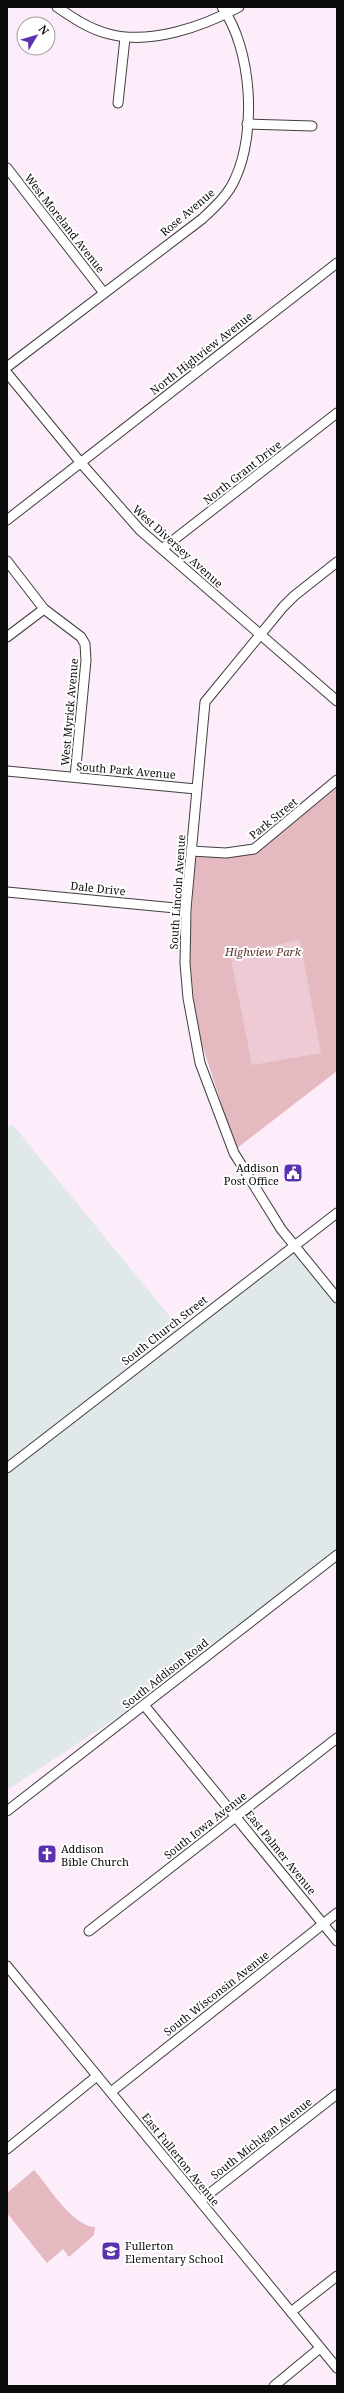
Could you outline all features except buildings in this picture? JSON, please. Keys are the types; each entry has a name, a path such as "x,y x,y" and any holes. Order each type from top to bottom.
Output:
{"street":[{"path":"57,7 76,21 92,28 125,38 155,36 176,31 225,10 239,7"},
{"name":"Rose Avenue","path":"7,367 218,204 231,186 241,166 247,124 247,77 244,58 225,10"},
{"path":"118,102 125,38"},
{"path":"247,124 312,126"},
{"name":"West Moreland Avenue","path":"7,168 104,293"},
{"name":"North Highview Avenue","path":"7,520 337,263"},
{"name":"West Diversey Avenue","path":"7,372 80,463 121,511 162,549 337,701"},
{"name":"North Grant Drive","path":"162,549 337,413"},
{"name":"West Myrick Avenue","path":"7,561 44,609 81,637 85,644 86,660 75,777"},
{"name":"South Lincoln Avenue","path":"337,562 294,596 205,702 186,909 185,963 188,998 206,1083 238,1159 281,1229 337,1298"},
{"path":"7,637 44,609"},
{"name":"South Park Avenue","path":"7,771 196,789"},
{"name":"Park Street","path":"191,851 226,853 254,849 337,780"},
{"name":"Dale Drive","path":"7,892 186,909"},
{"name":"South Church Street","path":"7,1468 337,1213"},
{"name":"South Addison Road","path":"7,1811 337,1555"},
{"name":"East Palmer Avenue","path":"144,1705 337,1940"},
{"name":"South Iowa Avenue","path":"89,1931 337,1738"},
{"name":"South Wisconsin Avenue","path":"111,2092 337,1913"},
{"name":"East Fullerton Avenue","path":"7,1966 337,2368"},
{"path":"7,2149 97,2076"},
{"name":"South Michigan Avenue","path":"200,2201 337,2094"},
{"path":"291,2312 337,2276"},
{"path":"274,2386 320,2348"}],"shaded area":[{"path":"12,1124 185,1335 293,1251 337,1304 337,1549 141,1702 7,1790 7,1128"}],"green space":[{"name":"Highview Park","path":"337,787 337,1071 236,1149 197,1029 189,957 195,855 247,855 267,844"},
{"path":"300,940 321,1053 252,1065 230,954"},
{"path":"34,2170 70,2213 86,2225 95,2227 94,2235 69,2257 63,2249 47,2263 7,2213 7,2193"}],"place":[{"name":"Addison Post Office","path":"293,1173"},
{"name":"Addison Bible Church","path":"47,1854"},
{"name":"Fullerton Elementary School","path":"111,2251"}]}
